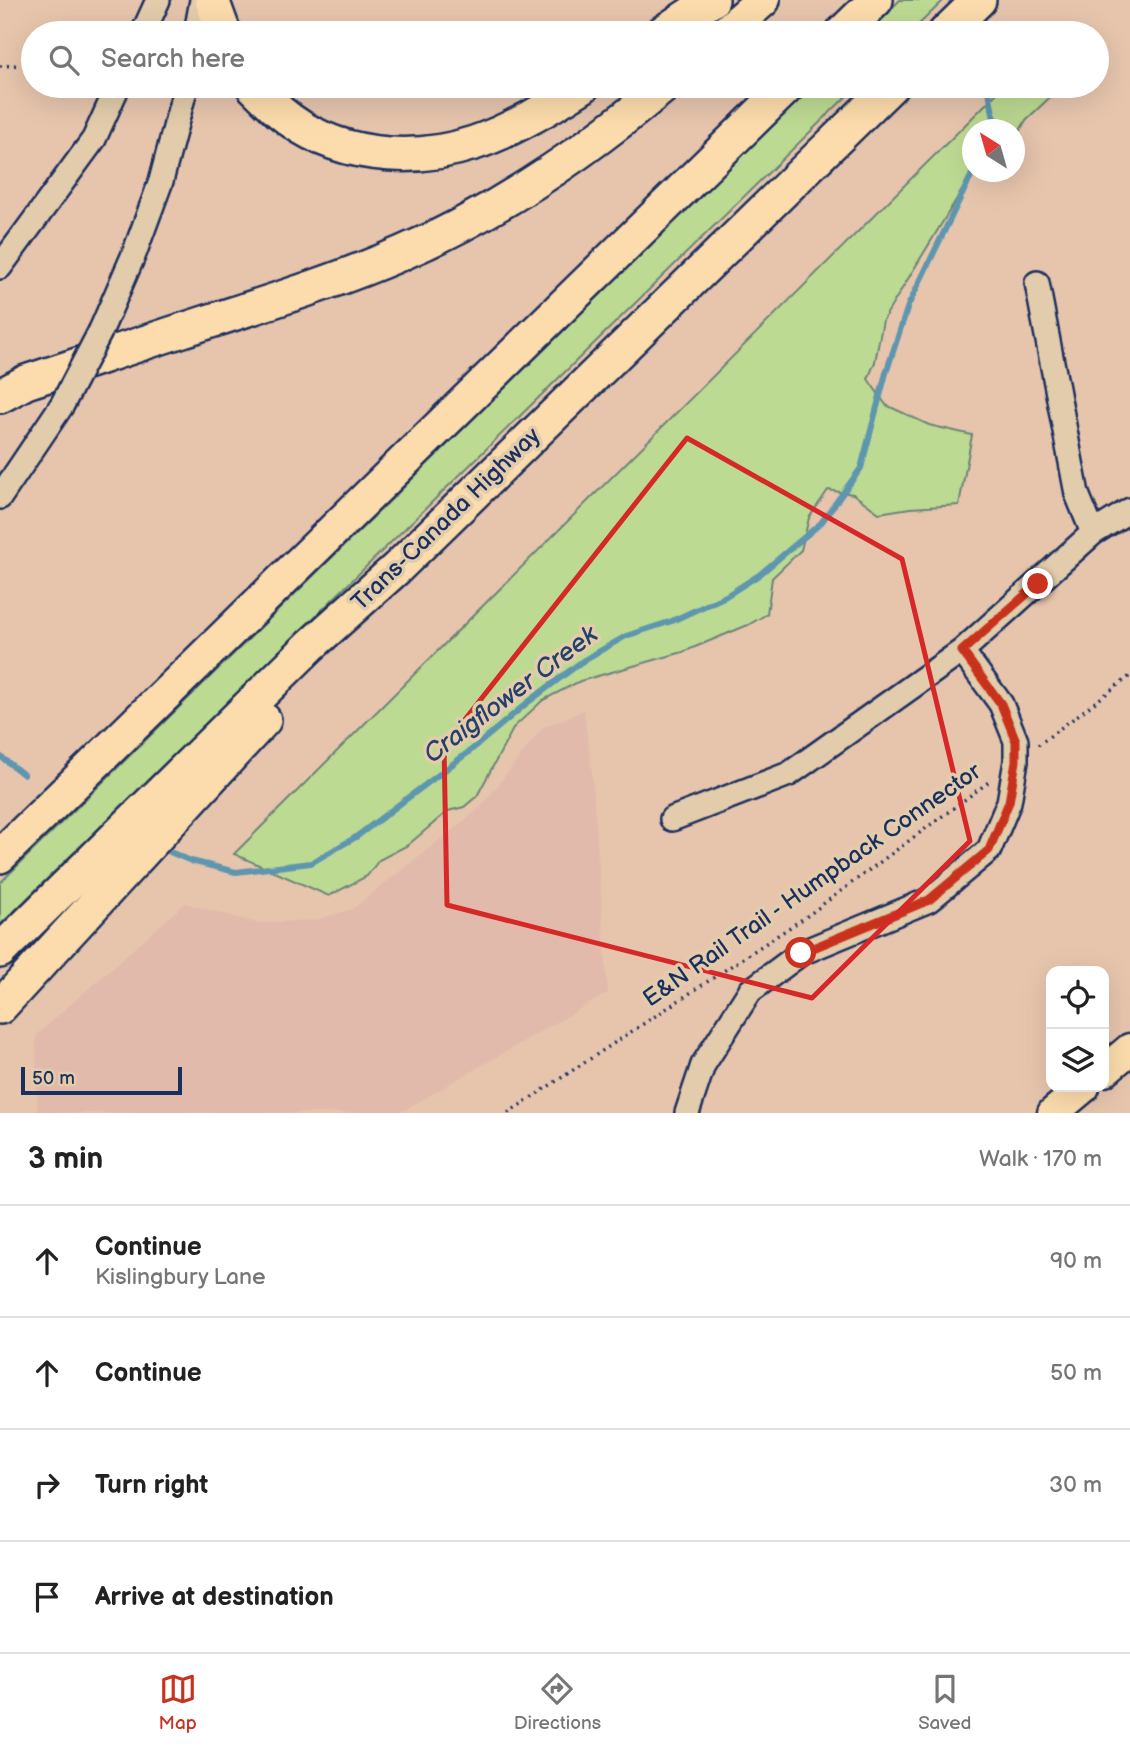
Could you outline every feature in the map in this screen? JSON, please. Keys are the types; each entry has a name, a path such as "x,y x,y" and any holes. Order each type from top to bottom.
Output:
{"highway":[{"path":"212,0 220,21"},
{"path":"680,21 712,0"},
{"path":"739,21 763,0"},
{"path":"854,21 876,0"},
{"path":"957,21 979,0"},
{"path":"265,98 281,113 308,131 343,147 385,155 427,154 474,143 519,123 562,98"},
{"path":"0,396 26,382 312,288 402,253 473,218 545,177 612,129 649,98"},
{"path":"0,856 776,98"},
{"name":"Trans-Canada Highway","path":"0,951 311,645 397,568 879,98"},
{"path":"0,1007 295,687 397,568"}],"main road":[{"path":"1109,1067 1130,1049"},
{"path":"1053,1113 1078,1092"}],"street":[{"path":"148,21 158,0"},
{"path":"198,21 202,0"},
{"path":"0,267 94,139 113,98"},
{"path":"0,497 62,405 101,330 134,254 161,181 183,98"},
{"path":"1037,283 1077,494 1093,533"},
{"path":"672,819 789,774 962,651 1093,533 1130,510"},
{"path":"687,1113 703,1065 750,991 801,953 929,900 989,850 1009,802 1016,761 1016,741 1001,704 962,651"}],"path":[{"path":"0,66 21,65"},
{"name":"E&N Rail Trail - Humpback Connector","path":"508,1113 807,916 1130,676"}],"highlighted area":[{"path":"687,438 902,559 970,841 812,998 447,905 444,746"}],"shaded area":[{"path":"584,710 592,771 608,993 399,1113 37,1113 36,1035 185,903 257,923 315,920 352,909 480,808 542,728"}],"green space":[{"path":"900,0 944,0 922,21 878,21"},
{"path":"801,98 845,98 0,925 0,883"},
{"path":"992,98 1049,98 1026,120 971,119"},
{"path":"962,128 962,182 967,182 883,320 875,362 868,379 886,405 929,425 972,435 959,505 879,513 853,494 828,490 809,518 801,550 772,578 767,614 748,625 683,652 580,681 543,700 514,727 477,796 464,807 448,811 408,845 379,860 367,876 329,896 234,854"}],"waterway":[{"name":"Craigflower Creek","path":"990,98 994,119"},
{"name":"Craigflower Creek","path":"170,852 191,861 236,872 311,863 356,837 584,660 626,636 672,621 726,596 759,575 821,523 861,468 886,373 908,306 968,182"},
{"name":"Craigflower Creek","path":"0,756 24,775"}],"route":[{"path":"801,953 929,900 989,850 1009,802 1016,761 1016,741 1001,704 962,651 1038,584"}]}
